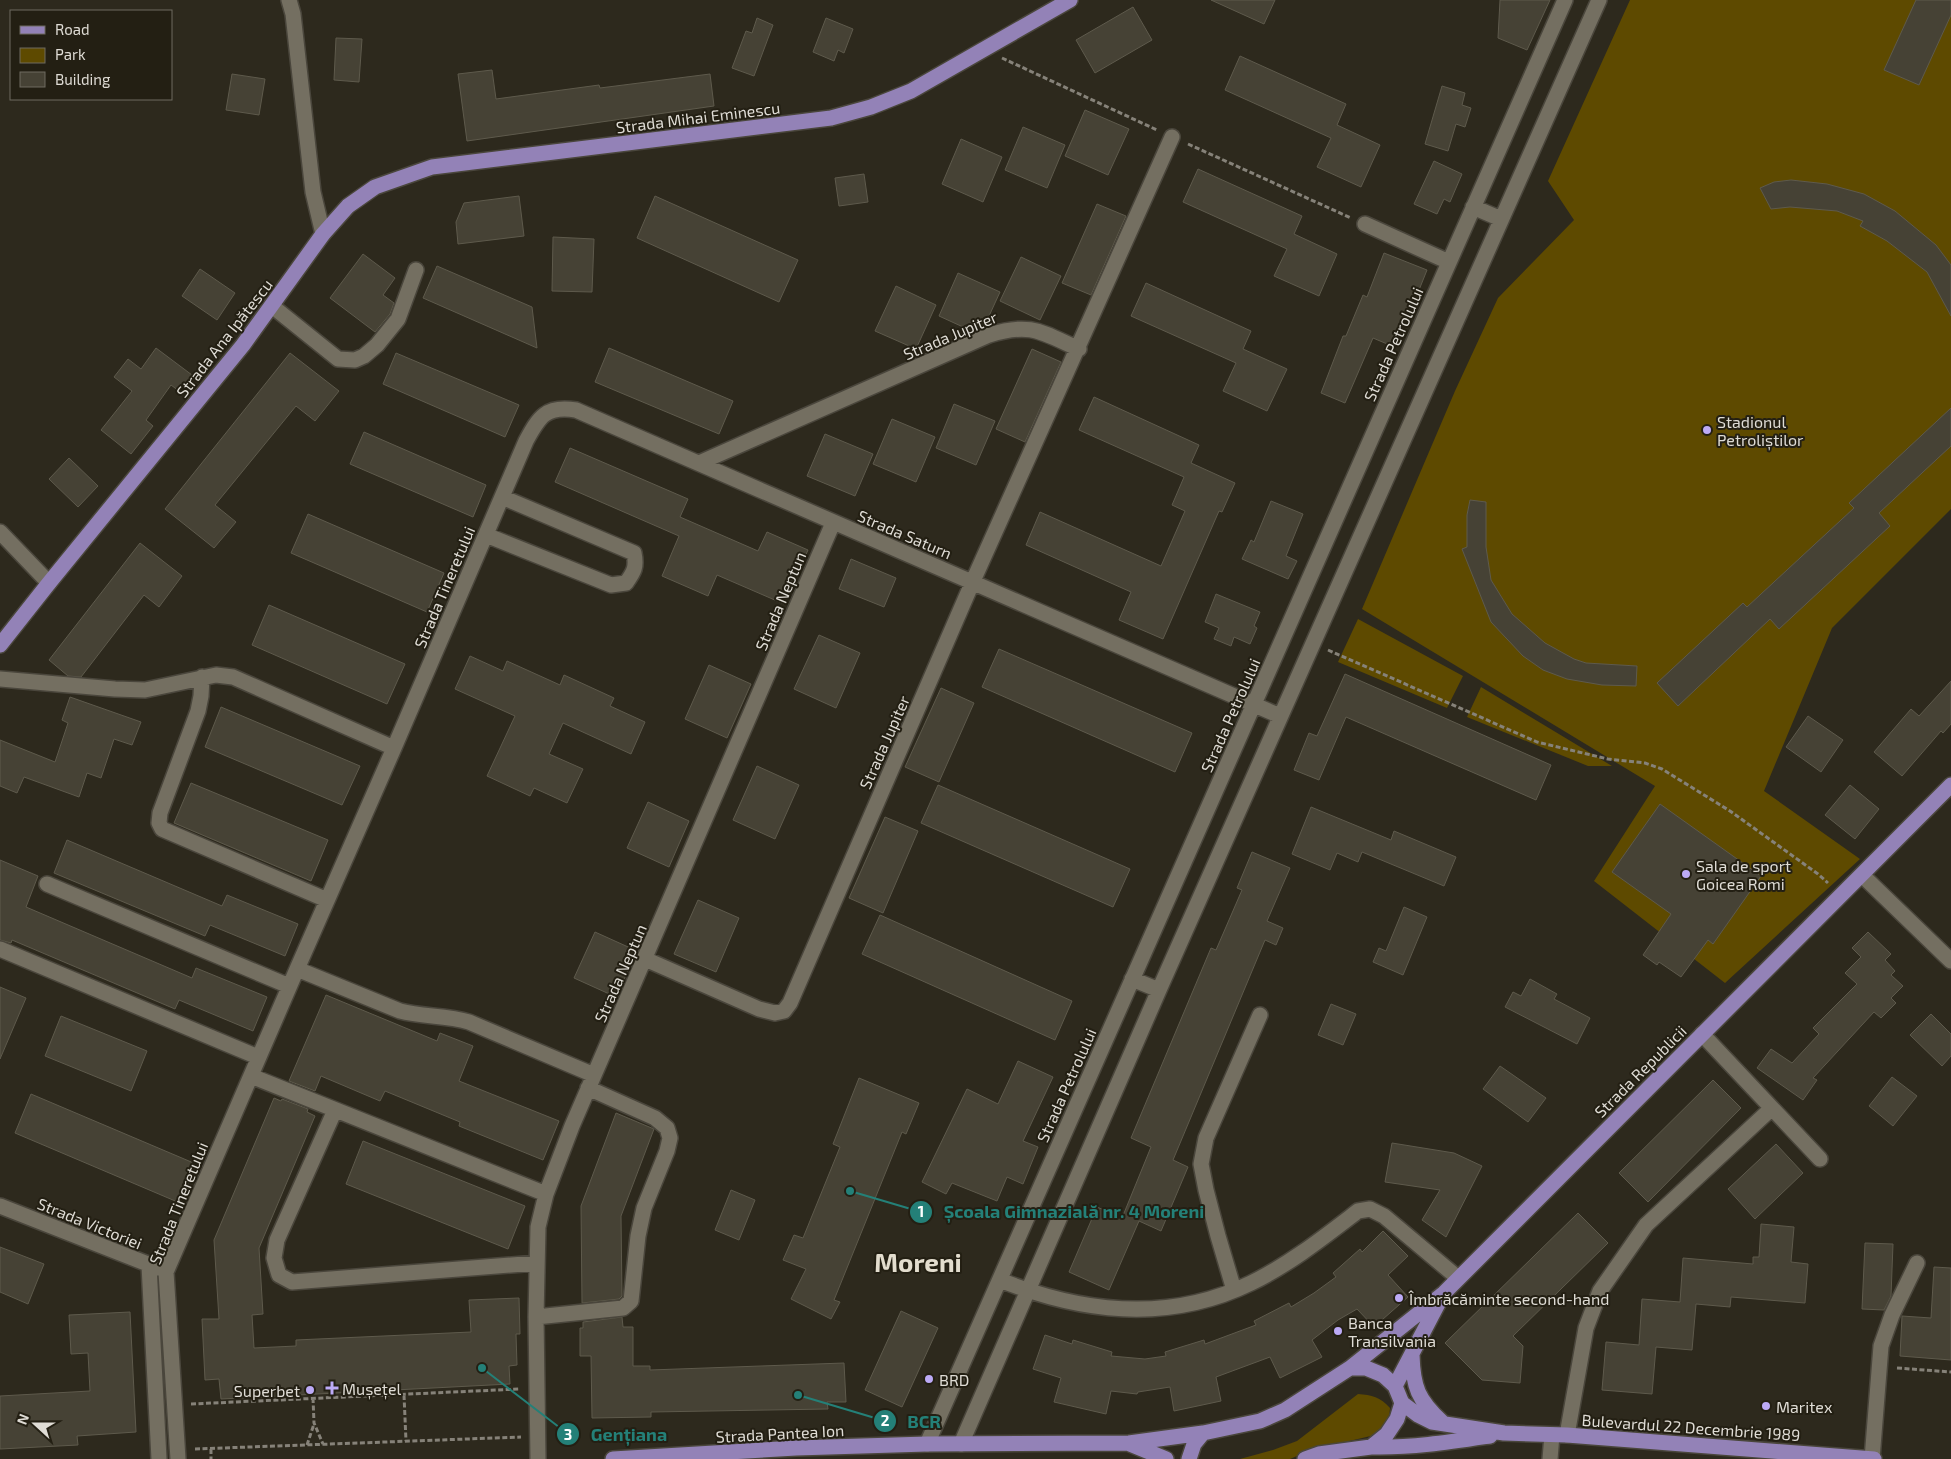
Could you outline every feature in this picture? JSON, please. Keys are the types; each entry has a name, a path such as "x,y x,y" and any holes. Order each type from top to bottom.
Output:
{"main road":[{"name":"Strada Mihai Eminescu","path":"323,234 348,206 375,187 432,167 831,118 871,107 911,91 1070,0"},
{"name":"Strada Ana Ipătescu","path":"0,645 48,583 237,353 323,234"},
{"name":"Strada Republicii","path":"1203,1433 1260,1420 1285,1410 1350,1368 1444,1292 1951,786"},
{"name":"Strada Republicii","path":"1395,1386 1444,1292"},
{"path":"1412,1353 1412,1373 1419,1396 1428,1410 1445,1425"},
{"path":"1350,1368 1366,1368 1383,1376 1395,1386 1402,1403 1397,1419 1387,1434 1371,1447"},
{"name":"Bulevardul 22 Decembrie 1989","path":"1402,1403 1425,1418 1445,1425 1504,1433 1560,1435 1873,1459"},
{"name":"Strada Pantea Ion","path":"613,1459 797,1454 927,1444 1129,1443 1203,1433"},
{"path":"1189,1459 1194,1444 1203,1433"},
{"name":"Bulevardul 22 Decembrie 1989","path":"1305,1459 1319,1454 1371,1447 1400,1448 1427,1446 1504,1433"},
{"name":"Strada Pantea Ion","path":"1129,1443 1166,1459"}],"street":[{"path":"289,0 293,14 313,192 323,234"},
{"name":"Strada Petrolului","path":"927,1444 1565,0"},
{"path":"962,1444 1159,990 1599,0"},
{"name":"Strada Jupiter","path":"645,959 760,1009 775,1013 784,1011 790,1003 973,581 1172,137"},
{"path":"1473,207 1501,219"},
{"path":"1365,224 1449,262"},
{"path":"272,306 338,359 355,360 364,356 377,345 398,319 416,270"},
{"name":"Strada Jupiter","path":"699,463 990,335 1010,329 1025,328 1041,332 1078,349"},
{"name":"Strada Saturn","path":"526,441 539,419 549,411 563,408 576,410 1280,716"},
{"name":"Strada Tineretului","path":"178,1454 166,1272 526,441"},
{"path":"486,535 611,585 626,583 635,571 634,553 502,497"},
{"name":"Strada Neptun","path":"538,1459 536,1317 538,1227 546,1194 591,1082 833,523"},
{"path":"0,532 48,583"},
{"path":"0,679 145,690 202,677 216,675 232,677 394,748"},
{"path":"202,677 198,711 160,813 159,823 162,829 327,900"},
{"path":"1862,875 1951,961"},
{"path":"47,884 289,986"},
{"path":"0,949 258,1057"},
{"path":"297,969 410,1014 455,1018 469,1022 591,1082 655,1118 667,1128 670,1138 667,1151 644,1208 638,1236 631,1300 623,1308 536,1317"},
{"path":"1132,979 1159,990"},
{"path":"1234,1290 1206,1190 1202,1164 1206,1138 1260,1015"},
{"path":"1702,1034 1820,1159"},
{"path":"250,1076 546,1194"},
{"path":"1550,1459 1560,1435 1586,1328 1600,1291 1646,1225 1772,1108"},
{"path":"335,1110 277,1240 274,1258 279,1275 292,1282 537,1264"},
{"name":"Strada Victoriei","path":"0,1206 166,1272"},
{"path":"1000,1280 1028,1291 1085,1305 1141,1310 1174,1307 1207,1300 1252,1283 1291,1260 1358,1211 1370,1209 1384,1216 1458,1278"},
{"path":"1873,1459 1881,1346 1892,1315 1918,1263"},
{"name":"Strada Tineretului","path":"149,1265 159,1459"}],"path":[{"path":"1313,644 1537,742 1608,759 1645,763 1662,769 1730,811 1818,874 1842,895"},
{"path":"1879,1367 1951,1372"},
{"path":"174,1404 538,1389"},
{"path":"404,1394 406,1441"},
{"path":"307,1445 314,1423 314,1398"},
{"path":"314,1423 323,1444"},
{"path":"178,1454 211,1448 538,1437"},
{"path":"211,1448 211,1459"}],"green space":[{"path":"1630,0 1951,0 1951,509 1832,628 1764,791 1860,859 1725,983 1594,881 1655,786 1362,609 1455,391 1498,298 1574,220 1548,181"},
{"path":"1358,619 1463,676 1447,708 1338,662"},
{"path":"1481,687 1612,766 1588,766 1467,717"},
{"path":"1358,1394 1376,1397 1390,1408 1389,1419 1385,1429 1375,1435 1311,1450 1290,1459 1240,1459 1297,1441"}],"building":[{"path":"1211,0 1275,0 1264,24"},
{"path":"1500,0 1550,0 1527,50 1498,38"},
{"path":"1916,0 1951,0 1951,15 1919,85 1884,70"},
{"path":"1133,7 1152,40 1095,73 1076,40"},
{"path":"757,18 773,25 754,76 732,68 746,31 752,33"},
{"path":"826,18 853,29 844,53 838,50 834,61 813,52"},
{"path":"336,38 362,39 359,82 334,80"},
{"path":"1240,56 1346,104 1337,125 1380,145 1361,187 1317,167 1331,138 1225,90"},
{"path":"492,70 496,99 599,85 600,88 710,74 714,106 467,141 458,74"},
{"path":"232,74 265,79 259,115 226,110"},
{"path":"1442,86 1465,93 1462,105 1471,108 1465,127 1456,124 1448,151 1425,144"},
{"path":"1085,110 1129,129 1108,175 1065,156"},
{"path":"1023,127 1065,145 1047,188 1005,170"},
{"path":"961,139 1002,157 983,202 942,184"},
{"path":"1434,161 1462,174 1450,202 1444,199 1437,214 1414,204"},
{"path":"1198,169 1302,216 1294,234 1337,254 1319,296 1274,276 1287,249 1183,202"},
{"path":"864,174 868,202 839,206 835,178"},
{"path":"1791,180 1827,184 1864,194 1895,211 1936,245 1951,265 1951,316 1927,272 1887,241 1860,226 1863,221 1837,211 1790,207 1771,209 1760,188 1774,182"},
{"path":"519,196 524,236 458,244 456,222 464,203"},
{"path":"655,196 798,260 779,302 637,238"},
{"path":"1097,204 1126,216 1091,295 1062,283"},
{"path":"553,237 594,239 592,292 552,291"},
{"path":"1384,253 1427,270 1413,305 1410,304 1392,346 1373,338 1345,403 1321,393 1343,336 1346,336 1363,295 1367,297"},
{"path":"363,254 395,278 383,295 394,303 390,314 375,332 330,298"},
{"path":"1021,257 1061,276 1040,320 1000,301"},
{"path":"437,266 532,307 537,348 423,298"},
{"path":"200,269 235,293 217,320 182,296"},
{"path":"958,273 1000,292 984,327 974,332 939,316"},
{"path":"1146,283 1251,331 1243,349 1287,369 1267,411 1223,391 1236,363 1131,316"},
{"path":"896,286 936,305 916,349 875,331"},
{"path":"156,348 192,375 179,391 171,385 146,420 153,426 131,454 101,430 132,391 114,377 128,359 141,369"},
{"path":"609,348 733,401 719,434 595,382"},
{"path":"1032,349 1061,362 1025,442 996,429"},
{"path":"290,353 339,391 315,421 296,406 215,505 236,522 214,548 165,509"},
{"path":"396,353 519,405 505,437 383,384"},
{"path":"1094,397 1199,445 1191,463 1235,483 1222,512 1219,511 1163,639 1119,620 1131,592 1026,545 1040,512 1161,566 1185,511 1172,505 1184,477 1079,430"},
{"path":"954,404 995,421 976,465 936,448"},
{"path":"1951,408 1951,446 1879,513 1890,526 1779,629 1770,619 1678,706 1657,683 1743,603 1747,607 1854,508 1849,503"},
{"path":"892,419 935,437 916,482 873,464"},
{"path":"364,432 486,485 473,517 350,464"},
{"path":"825,434 873,454 855,496 807,476"},
{"path":"570,448 688,499 680,517 758,551 767,532 808,550 784,604 717,575 708,596 662,576 679,536 555,482"},
{"path":"69,458 98,486 78,507 49,479"},
{"path":"1470,500 1486,502 1486,547 1491,580 1512,614 1545,643 1574,659 1586,663 1637,666 1636,686 1602,685 1567,679 1543,670 1523,656 1491,622 1462,549 1467,547 1467,515"},
{"path":"1271,501 1303,514 1286,556 1297,561 1288,579 1242,559 1251,540 1254,542"},
{"path":"308,514 444,573 427,612 291,553"},
{"path":"140,543 182,576 159,607 144,595 81,677 68,676 49,660"},
{"path":"851,559 896,578 884,607 839,589"},
{"path":"1216,594 1260,612 1254,626 1257,628 1250,644 1234,637 1231,646 1214,639 1219,628 1205,622"},
{"path":"269,605 405,664 387,704 252,645"},
{"path":"819,635 860,653 836,708 794,689"},
{"path":"999,649 1192,733 1175,772 982,687"},
{"path":"470,656 503,671 507,661 560,685 564,675 614,698 610,706 645,722 631,754 563,723 549,754 583,769 567,803 534,788 530,796 487,776 515,716 455,689"},
{"path":"709,665 751,684 727,738 685,719"},
{"path":"1345,674 1551,765 1536,800 1346,717 1319,780 1294,770 1309,733 1317,736"},
{"path":"1951,681 1951,724 1943,733 1941,731 1902,776 1874,752 1911,709 1919,716"},
{"path":"941,688 974,703 939,782 905,767"},
{"path":"70,697 141,722 132,745 114,739 101,778 87,773 79,797 24,777 17,793 0,786 0,740 55,762 68,723 62,720"},
{"path":"221,707 360,766 342,805 205,747"},
{"path":"1808,716 1843,740 1821,772 1786,747"},
{"path":"757,766 799,785 775,839 733,820"},
{"path":"191,783 328,840 311,881 174,823"},
{"path":"938,785 1130,869 1113,907 921,823"},
{"path":"1850,785 1879,809 1855,839 1825,815"},
{"path":"648,802 689,821 669,867 627,848"},
{"name":"Sala de sport Goicea Romi","path":"1660,804 1761,876 1713,944 1708,940 1681,977 1659,962 1657,965 1643,955 1671,914 1612,872"},
{"path":"1311,807 1391,840 1394,831 1456,857 1444,886 1362,852 1358,862 1337,853 1330,870 1292,854"},
{"path":"885,817 918,831 883,913 849,898"},
{"path":"67,840 222,906 227,895 298,924 285,956 210,925 205,936 54,873"},
{"path":"1252,852 1290,868 1267,921 1283,928 1276,945 1265,940 1173,1160 1188,1167 1161,1231 1139,1221 1109,1290 1069,1272 1097,1207 1122,1218 1151,1147 1131,1138 1211,948 1216,950 1242,890 1237,888"},
{"path":"0,860 38,876 26,907 192,978 196,968 267,997 253,1031 179,1000 175,1009 12,940 11,943 0,940"},
{"path":"698,900 739,918 716,972 674,954"},
{"path":"1404,907 1427,917 1403,975 1373,962 1379,948 1386,951"},
{"path":"880,915 1072,1001 1055,1040 862,954"},
{"path":"595,932 637,951 616,997 574,978"},
{"path":"1868,932 1891,954 1885,960 1895,971 1891,975 1903,986 1891,998 1896,1003 1881,1018 1874,1012 1813,1078 1817,1080 1803,1100 1757,1068 1771,1049 1792,1063 1819,1034 1813,1028 1857,984 1845,973 1861,957 1852,948"},
{"path":"1530,979 1557,994 1554,999 1590,1018 1577,1044 1505,1007 1513,992 1521,996"},
{"path":"0,987 26,998 0,1059"},
{"path":"326,995 437,1041 440,1033 473,1046 459,1081 559,1121 543,1160 459,1126 460,1122 385,1091 380,1101 321,1076 315,1091 289,1081"},
{"path":"1331,1004 1356,1014 1343,1045 1318,1035"},
{"path":"1931,1014 1951,1034 1951,1056 1942,1066 1910,1035"},
{"path":"61,1016 147,1051 131,1091 45,1056"},
{"path":"1018,1061 1053,1077 1023,1141 1038,1147 1023,1184 1007,1177 997,1201 952,1183 946,1194 922,1182 967,1089 998,1104"},
{"path":"1500,1066 1546,1098 1528,1122 1483,1089"},
{"path":"1892,1077 1917,1096 1893,1126 1869,1106"},
{"path":"859,1078 919,1103 906,1134 902,1132 834,1300 840,1302 831,1319 791,1299 806,1269 783,1260 794,1235 803,1238 840,1147 833,1144"},
{"path":"1713,1080 1741,1108 1648,1202 1619,1173"},
{"path":"31,1094 196,1164 180,1203 15,1133"},
{"path":"274,1098 281,1101 282,1099 308,1109 307,1112 315,1116 259,1248 263,1314 252,1315 254,1348 296,1346 296,1340 471,1332 469,1300 519,1298 520,1334 516,1334 517,1365 509,1366 510,1384 221,1399 219,1379 205,1380 202,1319 219,1319 214,1240"},
{"path":"616,1113 654,1129 621,1216 622,1296 619,1299 582,1303 581,1206"},
{"path":"363,1141 525,1206 508,1249 346,1184"},
{"path":"1392,1143 1454,1153 1482,1166 1446,1237 1422,1220 1440,1190 1385,1182"},
{"path":"1776,1144 1803,1173 1755,1219 1728,1189"},
{"path":"731,1190 755,1200 739,1240 715,1230"},
{"path":"1578,1213 1608,1243 1513,1336 1523,1346 1520,1383 1482,1380 1445,1343"},
{"path":"1761,1224 1794,1227 1791,1262 1808,1264 1805,1303 1731,1297 1730,1307 1696,1304 1692,1350 1656,1347 1652,1394 1602,1390 1606,1342 1639,1345 1642,1299 1680,1302 1683,1258 1753,1264 1753,1257 1759,1257"},
{"path":"1383,1231 1408,1256 1388,1275 1408,1297 1374,1327 1357,1309 1338,1320 1312,1340 1322,1357 1280,1378 1270,1357 1216,1377 1221,1401 1174,1411 1170,1387 1138,1392 1137,1394 1111,1391 1106,1414 1054,1402 1061,1378 1033,1369 1045,1335 1072,1344 1073,1340 1112,1352 1111,1356 1145,1359 1166,1356 1165,1352 1204,1340 1205,1344 1256,1325 1254,1321 1289,1303 1291,1307 1336,1277 1333,1273 1360,1249 1362,1252"},
{"path":"1865,1243 1893,1244 1891,1296 1884,1310 1862,1309"},
{"path":"0,1247 44,1264 28,1304 0,1292"},
{"path":"1934,1267 1951,1268 1951,1360 1900,1356 1902,1316 1931,1318"},
{"path":"901,1311 938,1328 902,1407 865,1390"},
{"path":"130,1312 136,1432 77,1436 78,1445 0,1449 0,1396 90,1391 88,1353 71,1354 69,1315"},
{"path":"622,1317 623,1327 633,1327 633,1366 650,1366 650,1370 844,1363 846,1402 827,1402 828,1409 651,1412 651,1417 592,1418 591,1356 580,1356 580,1328 583,1328 583,1322"}],"place":[{"name":"Stadionul Petroliștilor","path":"1707,430"},
{"name":"Sala de sport Goicea Romi","path":"1686,874"},
{"name":"Școala Gimnazială nr. 4 Moreni","path":"850,1191"},
{"name":"Îmbrăcăminte second-hand","path":"1399,1298"},
{"name":"Banca Transilvania","path":"1338,1331"},
{"name":"Gențiana","path":"482,1368"},
{"name":"BRD","path":"929,1379"},
{"name":"Mușețel","path":"332,1388"},
{"name":"Superbet","path":"310,1390"},
{"name":"BCR","path":"798,1395"},
{"name":"Maritex","path":"1766,1406"}],"district":[{"name":"Moreni","path":"918,1261"}]}
